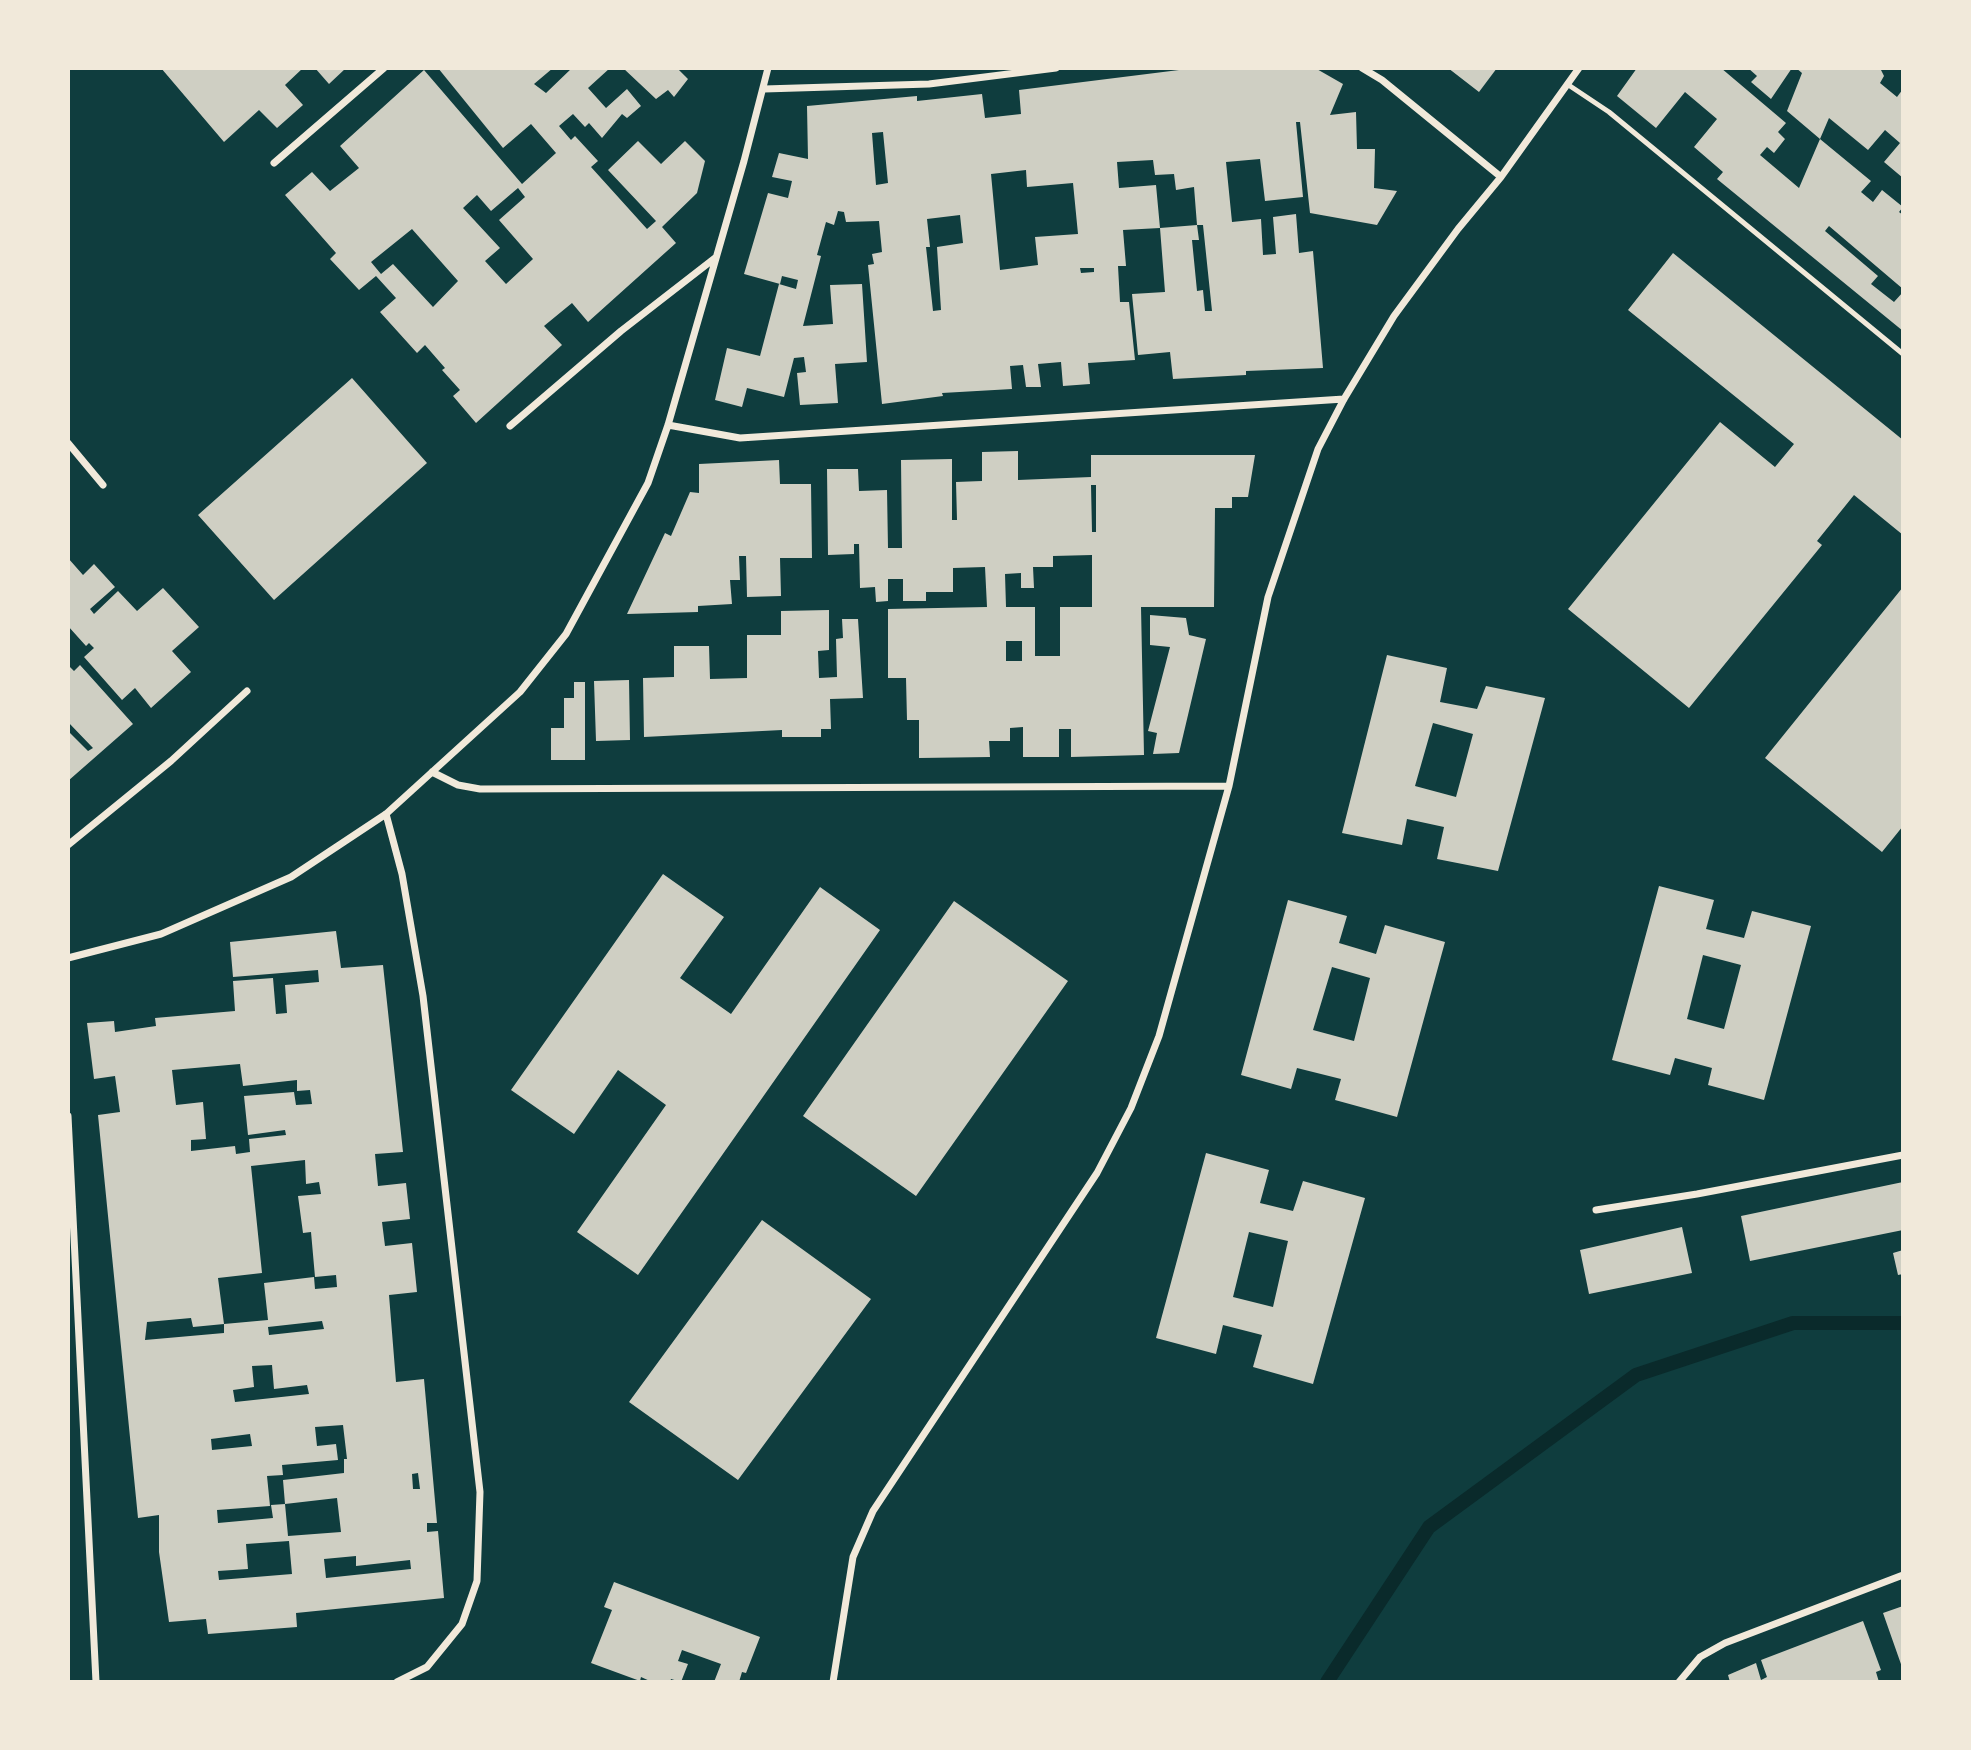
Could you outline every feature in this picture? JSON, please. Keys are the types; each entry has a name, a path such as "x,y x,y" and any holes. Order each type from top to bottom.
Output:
{"street":[{"path":"274,163 384,68"},
{"path":"68,958 161,934 291,877 386,814 520,692 566,634 648,483 668,425 768,68"},
{"path":"764,89 929,84 1055,68"},
{"path":"1362,68 1382,80 1501,177"},
{"path":"833,1682 853,1557 873,1511 1097,1173 1131,1108 1158,1036 1229,786 1268,597 1318,449 1344,399 1394,316 1458,229 1501,177 1579,68"},
{"path":"510,426 621,331 716,258"},
{"path":"668,425 740,438 1344,399"},
{"path":"68,443 103,485"},
{"path":"68,845 171,761 247,691"},
{"path":"432,772 458,785 480,789 1229,786"},
{"path":"386,814 402,874 423,996 480,1492 477,1581 462,1624 426,1667 397,1682"},
{"path":"68,1116 96,1682"},
{"path":"1596,1210 1709,1192 1903,1155"},
{"path":"1679,1682 1700,1657 1725,1643 1903,1575"}],"lane":[{"path":"1567,84 1609,112 1903,354"}],"building":[{"path":"161,68 303,68 285,85 303,105 277,128 259,110 224,142"},
{"path":"315,68 346,68 329,84"},
{"path":"438,68 553,68 534,84 546,93 572,68 610,68 588,88 606,108 627,89 641,106 627,118 622,114 602,138 589,123 585,127 573,114 559,126 571,140 575,136 598,161 591,167 647,229 656,221 608,170 638,141 661,164 685,141 705,161 697,193 662,227 676,243 588,322 572,303 544,326 562,345 476,423 453,396 460,390 442,370 445,368 425,345 417,353 380,312 396,298 376,276 359,290 330,259 336,253 285,195 312,172 330,191 359,168 340,146 424,70 522,184 556,153 531,124 503,148","holes":["518,188 525,197 499,220 533,259 506,284 485,261 500,248 463,208 477,195 491,211","412,229 458,281 433,307 393,264 381,274 371,262"]},
{"path":"623,68 677,68 688,79 674,97 668,90 656,99"},
{"path":"1195,68 1315,68 1343,84 1330,115 1356,112 1357,149 1375,149 1374,188 1397,191 1377,225 1310,213 1300,122 1296,122 1303,197 1265,201 1260,159 1226,162 1232,222 1261,219 1263,255 1276,254 1273,217 1296,214 1299,253 1313,251 1323,368 1246,371 1246,375 1173,379 1170,352 1138,355 1132,294 1165,292 1160,228 1123,230 1126,266 1118,266 1120,302 1129,302 1135,360 1088,363 1090,384 1063,386 1061,362 1038,364 1041,387 1026,387 1023,365 1010,366 1012,389 942,393 943,396 882,404 868,265 874,264 872,254 882,252 879,221 846,222 844,212 838,211 834,225 826,222 817,255 821,256 803,326 833,324 830,285 862,284 867,362 835,364 838,403 800,405 797,373 806,372 804,357 794,358 784,397 747,388 742,407 715,400 727,348 760,356 779,284 796,289 798,280 782,276 780,284 744,274 768,193 788,198 792,181 772,177 779,153 808,159 807,106 917,96 917,101 982,94 985,118 1021,114 1019,90","holes":["883,132 888,183 876,185 872,133","1153,160 1155,175 1174,174 1176,190 1194,187 1197,225 1160,228 1156,185 1119,188 1117,162","1026,170 1027,187 1073,183 1078,234 1035,237 1038,265 1000,270 991,174","960,215 963,243 937,247 941,310 933,311 926,247 930,247 927,219","1197,225 1203,225 1212,311 1205,311 1203,290 1197,291 1192,240 1199,240","1080,268 1094,268 1094,272 1081,273"]},
{"path":"1448,68 1497,68 1479,92"},
{"path":"1637,68 1721,68 1786,123 1778,132 1785,139 1774,153 1767,147 1760,155 1799,188 1820,139 1871,181 1861,192 1873,202 1882,190 1903,207 1899,212 1903,215 1903,289 1829,226 1825,231 1878,276 1871,284 1894,302 1903,292 1903,331 1717,179 1723,172 1694,147 1717,119 1685,92 1656,128 1617,96"},
{"path":"1748,68 1792,68 1771,99 1751,82 1757,76"},
{"path":"1796,68 1880,68 1884,76 1880,83 1897,97 1903,89 1903,178 1884,162 1900,143 1885,130 1868,150 1829,118 1820,139 1787,111 1802,73"},
{"path":"1673,253 1903,440 1903,535 1854,495 1817,541 1822,545 1689,708 1568,609 1720,422 1775,467 1794,444 1628,310"},
{"path":"352,378 427,463 274,600 198,515"},
{"path":"1018,451 1018,480 1091,477 1091,455 1255,455 1248,497 1232,497 1232,508 1215,508 1214,607 1141,607 1144,755 1071,757 1071,729 1059,729 1059,757 1023,757 1023,727 1010,728 1010,741 989,741 990,757 919,758 919,720 907,720 906,678 888,678 888,609 987,607 985,567 953,568 953,592 926,592 926,601 903,601 903,579 888,579 888,601 876,602 875,587 860,588 859,544 854,544 854,554 828,555 827,469 858,469 859,491 887,490 888,548 902,548 901,460 952,459 952,520 957,520 956,482 982,481 982,452","holes":["1091,485 1096,485 1096,532 1092,532","1092,555 1092,607 1060,607 1060,656 1035,656 1035,607 1006,607 1005,574 1021,573 1021,588 1034,588 1033,567 1053,567 1053,556","1006,641 1022,641 1022,661 1006,661"]},
{"path":"779,460 780,484 811,484 812,558 780,558 781,596 747,597 746,556 739,556 740,580 730,580 732,604 698,606 698,612 627,614 665,533 671,536 690,492 699,493 699,464"},
{"path":"68,558 83,575 94,564 115,587 90,609 94,614 118,591 137,611 163,588 199,627 172,651 191,672 151,708 135,688 122,700 84,657 94,648 89,643 86,646 68,626"},
{"path":"1903,587 1903,826 1882,852 1765,758"},
{"path":"829,610 829,650 818,651 819,678 837,677 836,639 843,638 842,619 858,619 863,698 830,699 831,729 821,729 821,737 782,737 782,730 644,737 643,678 674,677 674,646 709,646 710,679 747,678 747,635 781,635 781,611"},
{"path":"1150,615 1186,618 1189,635 1206,639 1179,753 1153,754 1157,733 1148,731 1170,647 1150,645"},
{"path":"1387,655 1447,668 1440,702 1477,709 1486,686 1545,698 1498,871 1437,859 1444,827 1407,819 1402,845 1342,833","holes":["1433,723 1473,734 1456,797 1415,786"]},
{"path":"68,665 74,671 80,665 133,724 68,781 68,731 88,751 93,748 68,722"},
{"path":"629,680 630,740 596,741 594,681"},
{"path":"574,682 585,682 585,760 551,760 551,728 564,728 564,698 574,698"},
{"path":"663,874 724,917 680,978 731,1014 820,887 880,930 638,1275 577,1232 666,1105 618,1070 574,1134 511,1090"},
{"path":"1659,886 1714,900 1706,929 1744,938 1752,911 1811,926 1764,1100 1708,1085 1712,1068 1675,1058 1670,1075 1612,1060","holes":["1703,955 1741,965 1724,1029 1687,1019"]},
{"path":"1288,900 1347,916 1339,943 1376,954 1385,925 1445,942 1397,1117 1335,1100 1341,1079 1297,1068 1291,1089 1241,1075","holes":["1332,967 1370,978 1354,1041 1313,1030"]},
{"path":"954,901 1068,981 916,1196 803,1116"},
{"path":"336,931 341,968 383,965 403,1152 375,1154 378,1186 406,1183 410,1219 382,1222 385,1246 412,1243 417,1292 389,1295 396,1382 424,1379 437,1523 427,1523 427,1532 438,1531 444,1598 296,1613 297,1627 208,1634 206,1619 169,1622 159,1552 159,1515 138,1518 98,1115 120,1112 115,1076 94,1079 87,1023 114,1021 115,1032 156,1026 155,1018 235,1011 233,981 273,978 276,1014 287,1013 285,985 319,982 318,970 233,977 230,942","holes":["240,1064 243,1086 297,1080 297,1091 310,1090 312,1104 296,1105 294,1092 244,1096 248,1135 285,1130 286,1135 249,1139 250,1152 236,1154 235,1146 191,1151 191,1140 206,1139 203,1102 176,1105 172,1070","305,1160 306,1184 319,1182 321,1194 298,1196 303,1233 311,1232 315,1277 336,1275 337,1287 315,1289 314,1277 264,1283 268,1320 224,1324 218,1278 262,1273 251,1166","191,1318 193,1327 224,1324 224,1333 145,1340 147,1322","322,1321 324,1329 269,1335 268,1327","272,1365 274,1389 307,1385 309,1394 235,1402 233,1390 254,1387 252,1366","343,1425 347,1459 344,1459 344,1473 283,1480 285,1504 271,1505 273,1518 218,1523 217,1510 270,1506 267,1476 283,1475 282,1465 338,1460 336,1444 317,1446 315,1427","250,1434 252,1446 212,1450 211,1439","418,1473 420,1489 413,1489 412,1474","337,1498 341,1532 288,1536 285,1504","289,1541 292,1574 219,1580 218,1571 248,1569 246,1544","356,1556 356,1566 410,1560 411,1569 326,1578 324,1559"]},
{"path":"1206,1153 1269,1170 1260,1203 1293,1211 1303,1181 1365,1198 1313,1384 1253,1367 1262,1335 1223,1325 1216,1354 1156,1338","holes":["1249,1232 1288,1241 1273,1307 1233,1297"]},
{"path":"1903,1182 1903,1230 1750,1261 1741,1216"},
{"path":"762,1220 871,1299 738,1480 629,1402"},
{"path":"1682,1227 1692,1273 1589,1294 1580,1250"},
{"path":"1903,1250 1903,1274 1898,1275 1893,1253"},
{"path":"614,1582 760,1637 746,1673 742,1672 739,1682 714,1682 721,1664 682,1650 678,1661 688,1664 681,1682 671,1679 670,1682 652,1682 641,1677 640,1681 591,1663 612,1610 604,1607"},
{"path":"1903,1606 1903,1667 1902,1667 1883,1613"},
{"path":"1863,1621 1881,1670 1876,1672 1879,1682 1730,1682 1728,1675 1756,1663 1761,1680 1767,1677 1761,1660"}],"waterway":[{"path":"1327,1682 1429,1527 1636,1375 1793,1323 1903,1323"}]}
